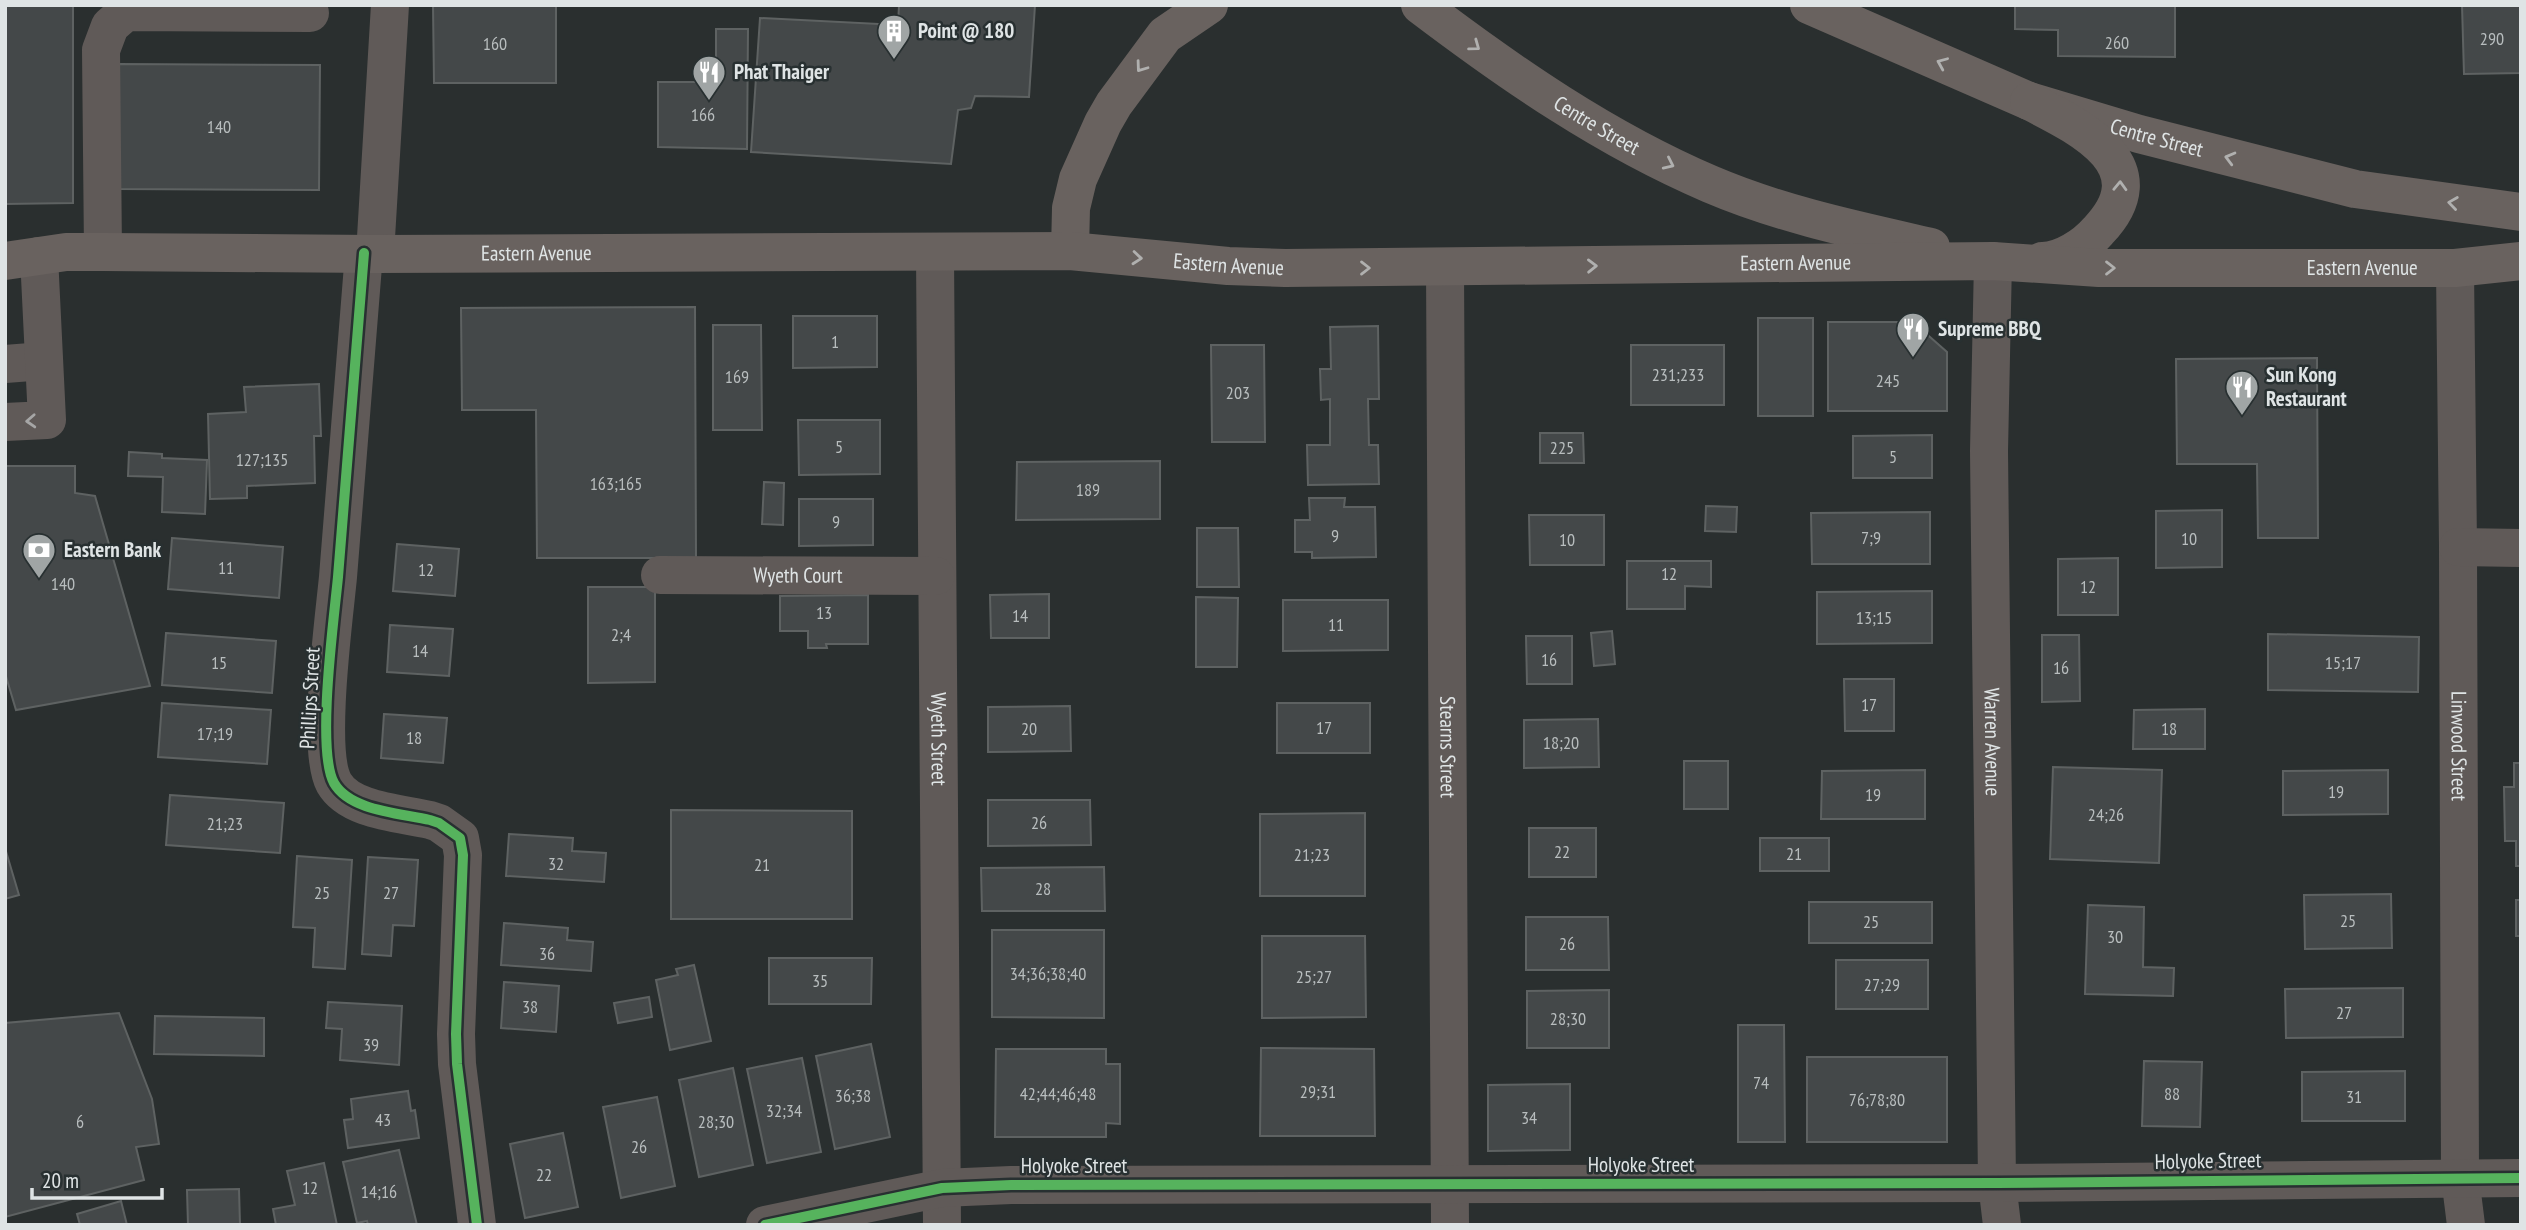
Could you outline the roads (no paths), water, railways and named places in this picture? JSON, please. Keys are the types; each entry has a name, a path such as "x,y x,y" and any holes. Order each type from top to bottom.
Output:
{"main road":[{"path":"1069,251 1071,208 1083,168 1103,123 1172,20 1209,5"},
{"name":"Centre Street","path":"1420,5 1515,75 1579,116 1645,153 1712,185 1828,224 1993,261"},
{"name":"Centre Street","path":"1809,5 2029,101 2151,137 2354,189 2521,212"},
{"path":"1993,261 2049,261 2067,254 2096,234 2116,209 2121,195 2120,170 2101,145 2061,117 2029,101"},
{"name":"Eastern Avenue","path":"22,258 103,251 1069,251 1228,266 1285,268 1993,261 2099,268 2455,268 2521,261"}],"street":[{"path":"369,253 390,5"},
{"path":"103,251 102,50 110,26 126,12 310,13"},
{"name":"Phillips Street","path":"369,253 329,675 327,761 335,784 348,799 439,823 460,838 463,855 457,1064 477,1225"},
{"name":"Wyeth Street","path":"935,253 942,1206"},
{"path":"5,422 47,420 44,361 22,258"},
{"name":"Warren Avenue","path":"1993,261 1989,452 1997,1183 2003,1225"},
{"name":"Stearns Street","path":"1445,267 1450,1225"},
{"name":"Linwood Street","path":"2455,268 2460,1177 2466,1225"},
{"path":"5,364 44,361"},
{"path":"2458,547 2521,548"},
{"name":"Wyeth Court","path":"660,575 936,576"},
{"name":"Holyoke Street","path":"765,1225 942,1206 1011,1185 1997,1183 2521,1178"}],"place":[{"name":"Point @ 180","path":"894,61"},
{"name":"Phat Thaiger","path":"709,102"},
{"name":"Supreme BBQ","path":"1913,359"},
{"name":"Sun Kong Restaurant","path":"2242,417"},
{"name":"Eastern Bank","path":"39,580"}]}
